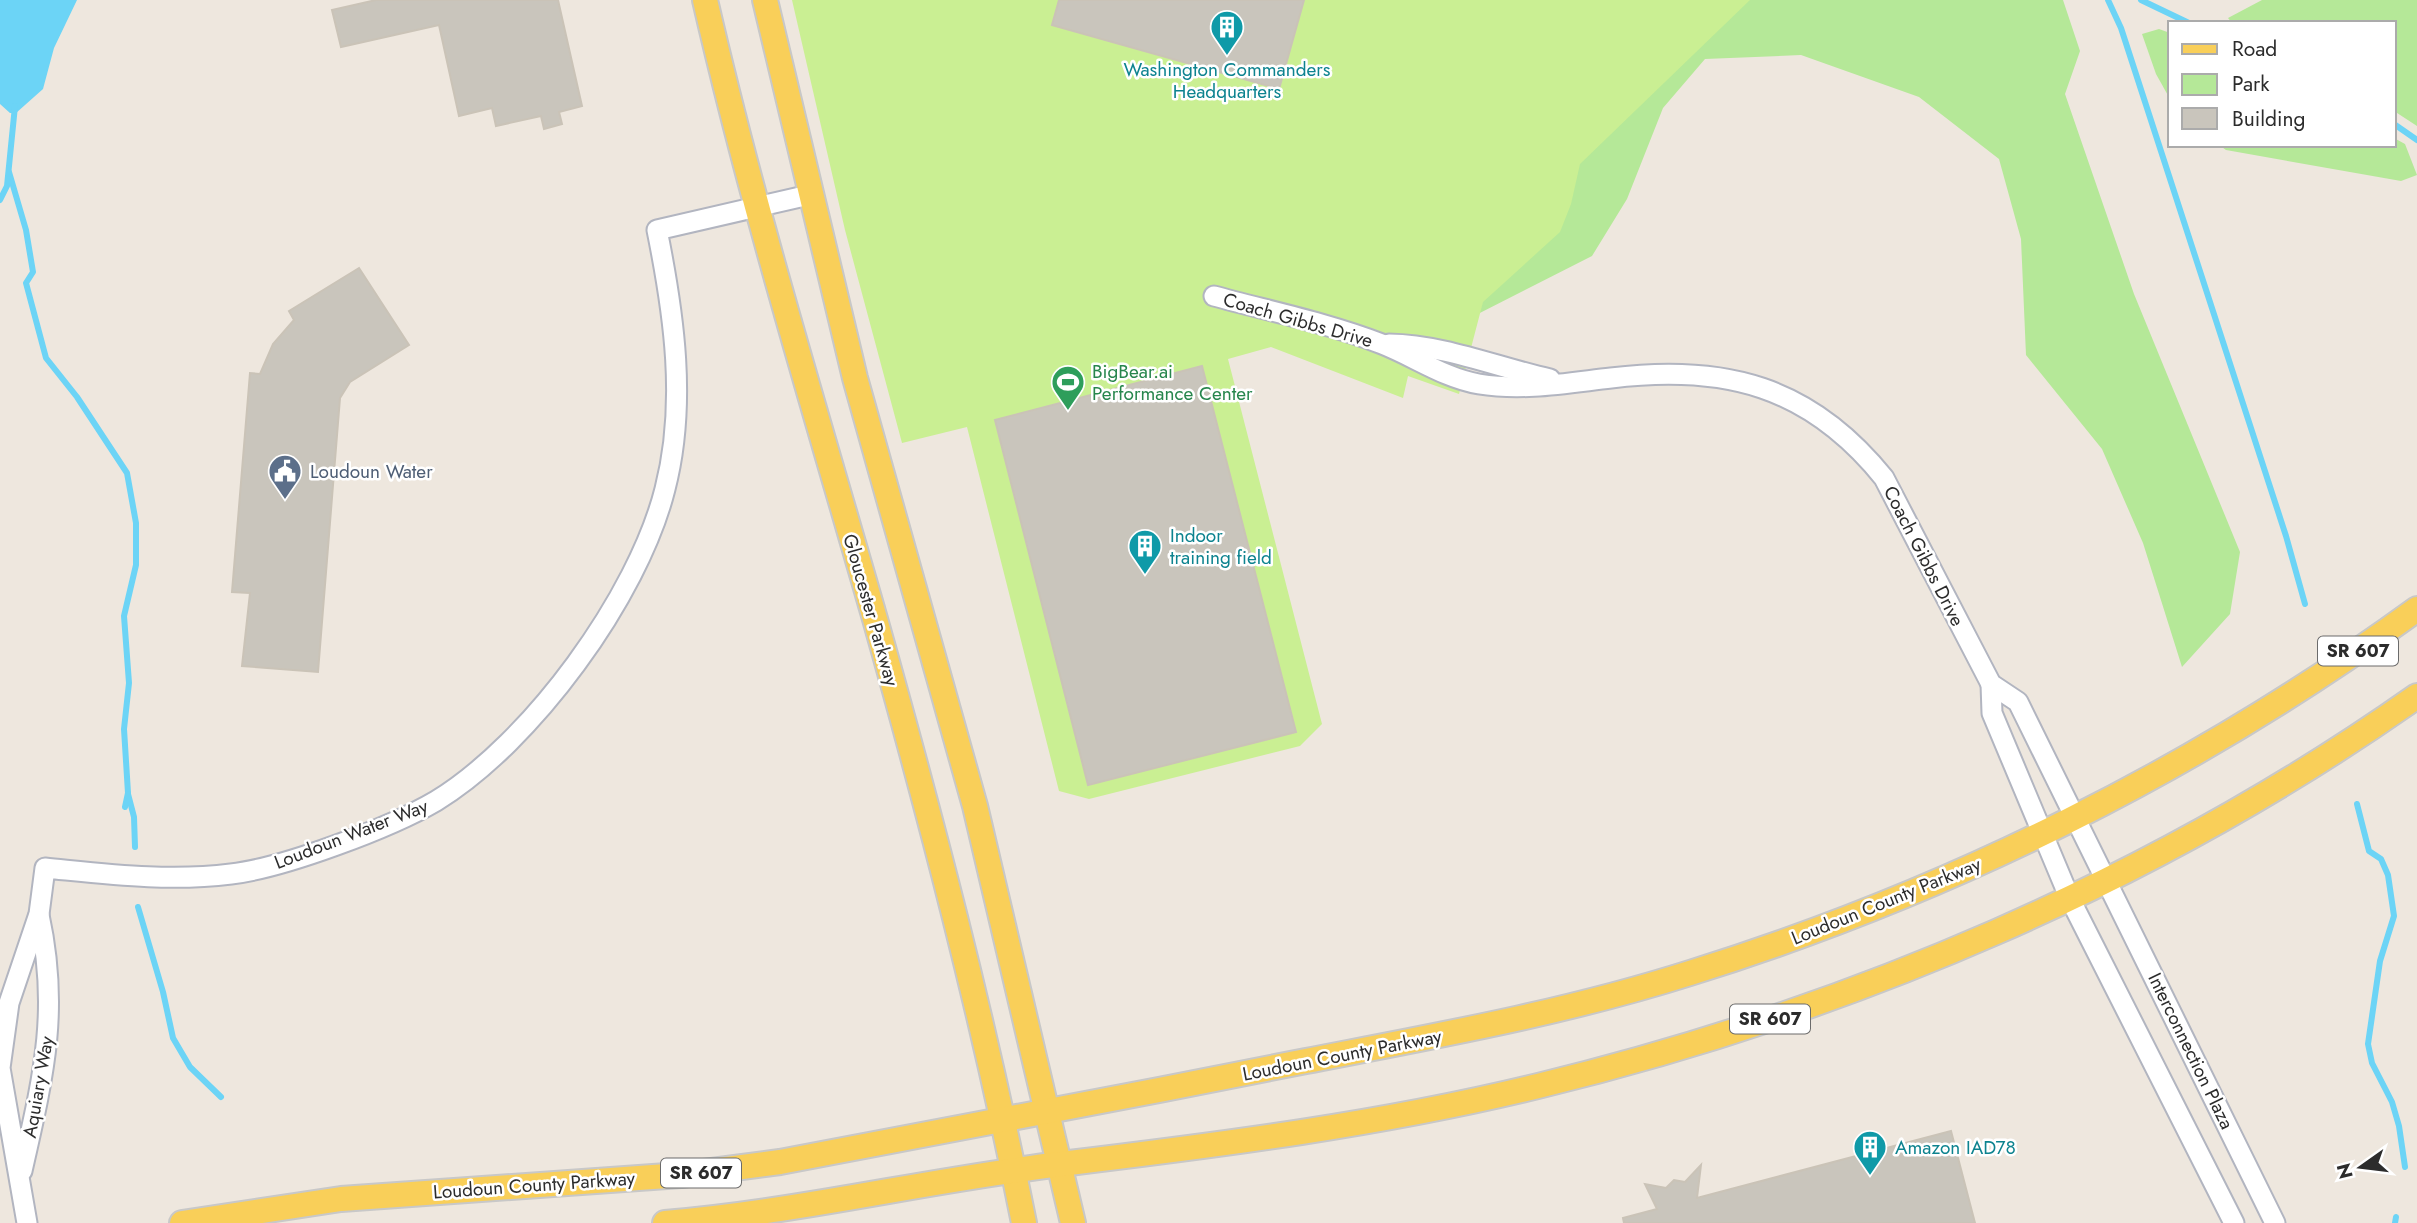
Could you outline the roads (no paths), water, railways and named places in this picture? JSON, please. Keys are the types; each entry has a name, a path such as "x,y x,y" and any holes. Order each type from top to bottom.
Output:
{"main road":[{"name":"Gloucester Parkway","path":"705,0 757,207 920,782 1003,1121 1024,1223"},
{"path":"765,0 809,194 855,377 975,806 1073,1223"},
{"name":"Loudoun County Parkway","path":"182,1223 355,1198 713,1171 780,1162 1049,1113 1469,1031 1684,975 1807,934 1939,882 2043,833 2233,731 2417,610"},
{"name":"SR 607","path":"665,1223 802,1208 1060,1164 1429,1109 1618,1065 1733,1032 1925,964 2070,899 2250,801 2417,696"}],"street":[{"name":"Loudoun Water Way","path":"45,868 153,878 192,878 234,874 279,864 378,828 436,801 491,758 570,675 648,540 666,488 675,419 677,356 657,230 809,194"},
{"name":"Coach Gibbs Drive","path":"1214,296 1381,344 1417,344 1449,350 1568,383 1657,373 1721,376 1779,394 1839,430 1865,454 1884,478 1991,684 1993,713 2070,899"},
{"name":"Coach Gibbs Drive","path":"1991,684 2018,702 2107,880"},
{"name":"Aquiary Way","path":"27,1223 21,1176 4,1098 1,1057 9,1003 39,914 45,868"},
{"name":"Interconnection Plaza","path":"2107,880 2275,1223"},
{"name":"Interconnection Plaza","path":"2070,899 2234,1223"},
{"name":"Aquiary Way","path":"21,1176 40,1094 49,1035 47,953 39,914"}],"water":[{"path":"0,0 77,0 54,48 43,89 16,113 10,113 0,104"}],"waterway":[{"path":"2108,0 2121,28 2286,536 2305,604"},
{"path":"2141,0 2185,21"},
{"path":"0,200 7,186 15,106"},
{"path":"2396,125 2417,140"},
{"path":"9,172 26,230 33,272 26,283 46,358 77,397 127,473 136,523 136,565 124,616 129,683 124,729 128,793 125,807"},
{"path":"128,794 134,817 135,847"},
{"path":"2357,804 2369,851 2381,859 2388,875 2394,916 2380,961 2368,1044 2372,1063 2392,1102 2399,1126 2405,1167"},
{"path":"138,907 163,992 173,1038 190,1067 221,1097"},
{"path":"2395,1223 2396,1217"}],"place":[{"name":"Washington Commanders Headquarters","path":"1227,57"},
{"name":"BigBear.ai Performance Center","path":"1068,412"},
{"name":"Loudoun Water","path":"285,501"},
{"name":"Indoor training field","path":"1145,576"},
{"name":"Amazon IAD78","path":"1870,1177"}]}
